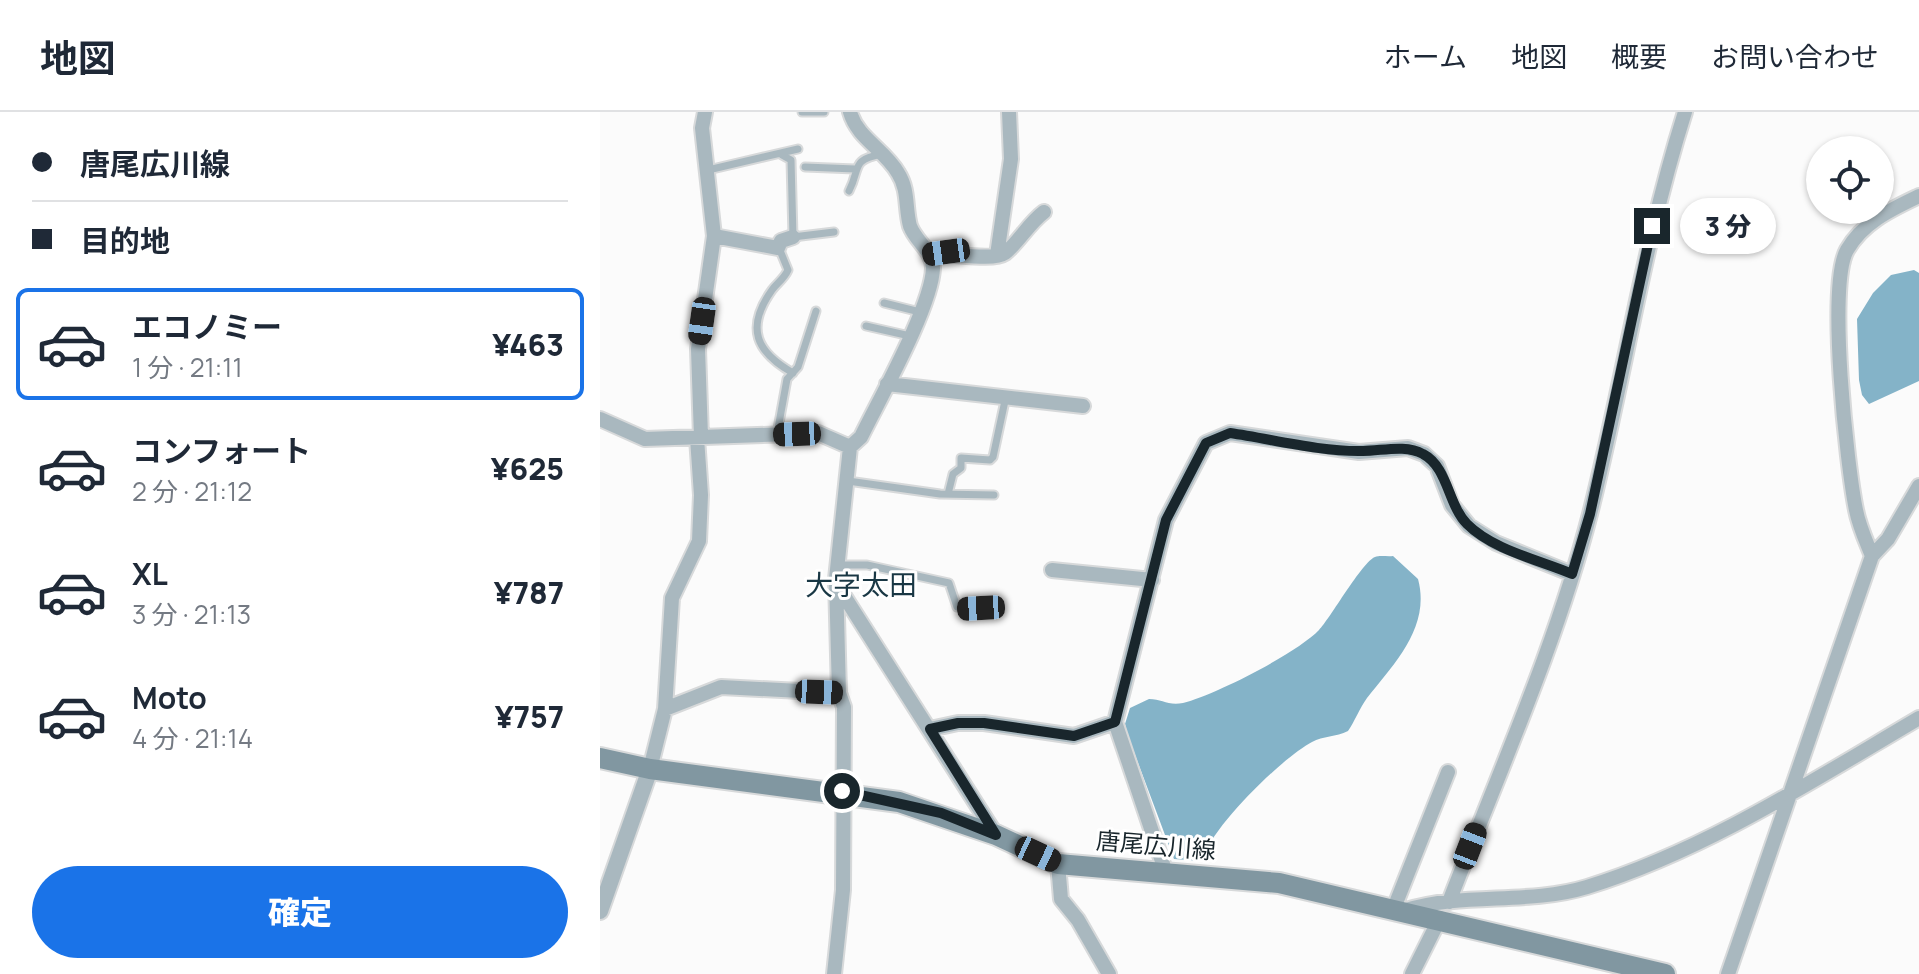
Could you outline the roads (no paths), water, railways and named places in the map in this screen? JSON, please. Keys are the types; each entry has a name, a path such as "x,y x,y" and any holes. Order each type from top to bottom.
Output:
{"main road":[{"name":"唐尾広川線","path":"600,758 650,769 842,791 941,813 1058,864 1279,883 1400,909 1445,910 1665,974"}],"street":[{"path":"600,911 650,769 665,709 672,598 699,541 698,349 714,236 702,128 705,112"},
{"path":"834,974 843,890 844,707 839,693 838,565 850,447 861,437 910,336 933,270 930,254 910,225 906,190 898,171 853,126 850,112"},
{"path":"997,255 1011,159 1009,112"},
{"path":"1412,974 1445,910 1572,574 1590,514 1649,240 1685,112"},
{"path":"1872,556 1856,511 1851,473 1839,284 1846,252 1865,227 1919,196"},
{"path":"930,254 1005,253 1023,229 1044,212"},
{"path":"714,236 778,248 781,241 793,237"},
{"path":"887,384 1083,406"},
{"path":"600,419 645,439 818,433 850,447"},
{"path":"1166,873 1115,722 1175,496 1206,443 1230,433 1359,452 1408,448 1424,454 1437,466 1452,505 1469,526 1496,543 1572,574"},
{"path":"1728,974 1872,556 1888,539 1919,486"},
{"path":"1052,570 1152,580"},
{"path":"1101,593 1103,575"},
{"path":"839,588 996,835"},
{"path":"665,709 721,687 839,693"},
{"path":"1445,910 1585,887 1691,847 1790,794 1919,718"},
{"path":"930,729 958,723 984,723 1074,736 1115,722"},
{"path":"1400,909 1448,772"},
{"path":"1058,864 1061,899 1078,920 1109,974"}],"lane":[{"path":"802,112 824,112"},
{"path":"708,170 798,149"},
{"path":"849,191 855,169 862,160 882,154"},
{"path":"782,155 791,160 793,237 834,232"},
{"path":"805,167 855,169"},
{"path":"778,248 788,270 761,307 759,343 763,354 793,373"},
{"path":"884,303 920,312"},
{"path":"777,434 787,379 808,342 816,311"},
{"path":"866,326 910,336"},
{"path":"948,494 953,474 961,468 961,458 990,460 993,457 1006,396"},
{"path":"848,481 948,494 994,495"},
{"path":"838,565 867,565 949,583 957,607 981,608"}],"water":[{"path":"1914,270 1919,273 1919,381 1869,404 1862,395 1859,380 1857,319 1873,293 1891,275"},
{"path":"1377,556 1393,556 1418,579 1421,596 1415,629 1348,731 1312,742 1266,778 1218,831 1202,861 1174,859 1128,736 1125,724 1130,708 1149,699 1178,704 1197,699 1275,661 1319,630 1369,561"}],"district":[{"name":"大字太田","path":"861,585"}]}
